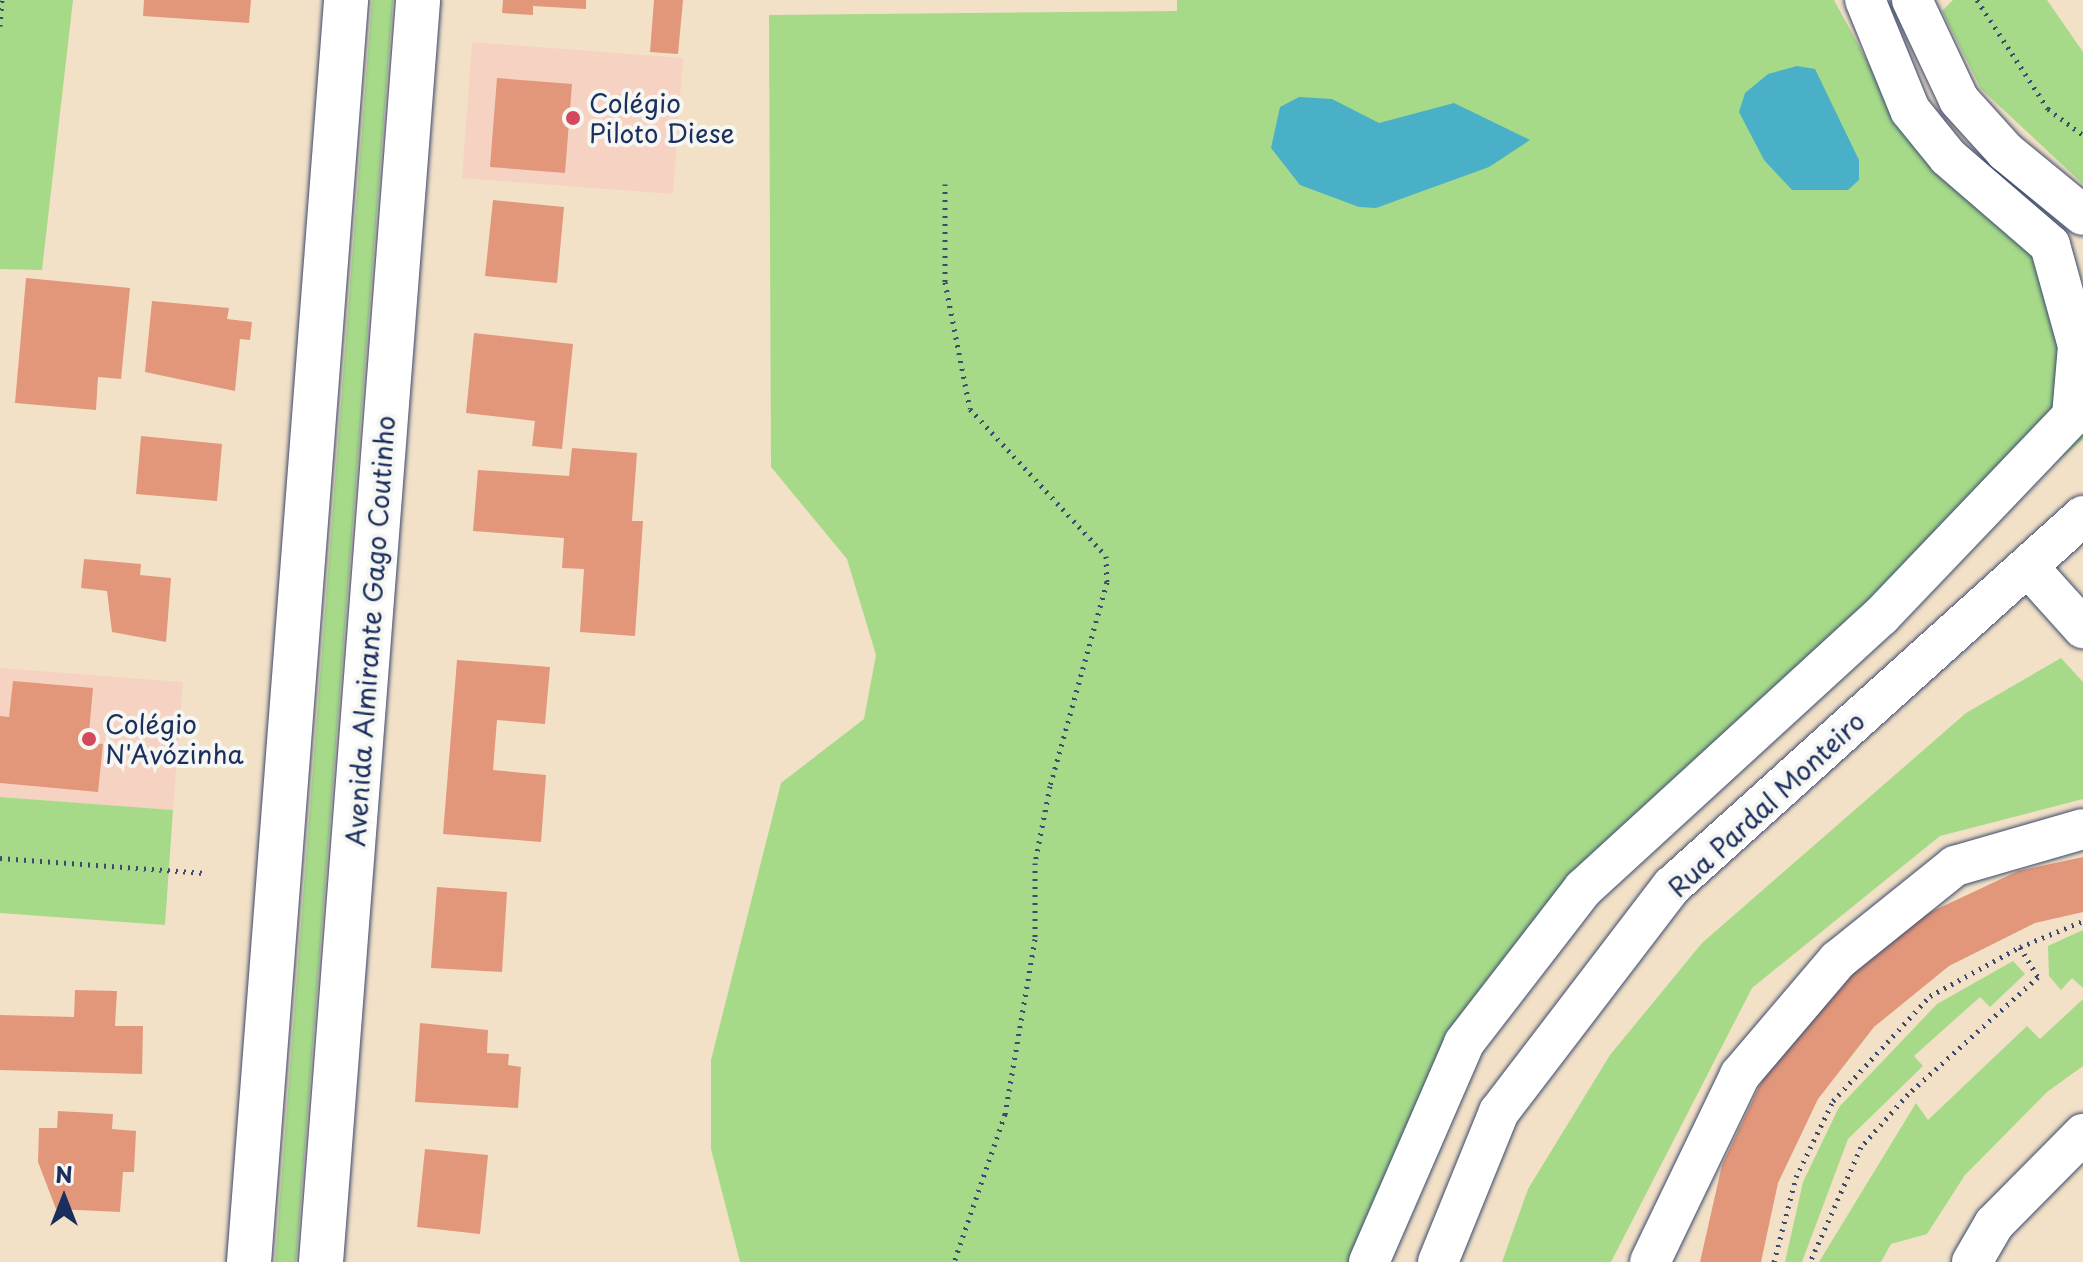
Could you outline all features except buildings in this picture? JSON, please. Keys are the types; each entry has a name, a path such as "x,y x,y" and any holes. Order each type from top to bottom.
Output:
{"main road":[{"path":"249,1262 346,0"},
{"name":"Avenida Almirante Gago Coutinho","path":"321,1262 418,0"}],"street":[{"path":"1369,1262 1416,1138 1464,1043 1583,889 1881,616 2072,416 2078,346 2050,245 1948,157 1910,110 1865,0"},
{"path":"1912,0 1959,100 2006,152 2083,215"},
{"name":"Rua Pardal Monteiro","path":"1438,1262 1499,1112 1672,886 2029,568 2083,516"},
{"path":"2029,568 2083,628"},
{"path":"1650,1262 1740,1075 1838,960 1955,866 2083,829"},
{"path":"1972,1262 1994,1224 2083,1134"}],"path":[{"path":"0,26 2,0"},
{"path":"1977,0 2048,109 2081,133"},
{"path":"945,184 945,282 970,409 1106,556 1107,582 1044,817 1035,939 1005,1114 954,1262"},
{"path":"0,858 205,873"},
{"path":"1774,1262 1796,1177 1833,1101 1930,996 2020,947 2083,921"},
{"path":"1810,1262 1861,1147 1908,1094 2038,977 2020,947"}],"shaded area":[{"name":"Colégio Piloto Diese","path":"472,42 683,58 673,194 462,178"},
{"name":"Colégio N'Avózinha","path":"0,668 183,682 173,810 0,797"}],"green space":[{"path":"0,0 73,0 42,270 0,269"},
{"path":"372,0 393,0 296,1262 275,1262"},
{"path":"1177,0 1834,0 1915,149 2083,289 2083,439 1588,864 1364,1262 740,1262 711,1149 711,1060 781,783 864,719 876,655 847,559 771,467 769,15 1177,11"},
{"path":"1953,0 2047,0 2083,52 2083,184 1981,89 1942,11"},
{"path":"2061,658 2083,682 2083,799 1940,836 1752,988 1611,1262 1502,1262 1528,1189 1610,1055 1702,943 1966,713"},
{"path":"0,797 173,810 165,925 0,913"},
{"path":"2083,930 2083,988 2072,978 2061,990 2049,976 2048,946"},
{"path":"2013,961 2025,974 1990,1007 1980,997 1914,1056 1923,1066 1848,1139 1802,1262 1785,1262 1803,1182 1839,1107 1937,1004"},
{"path":"2083,999 2083,1066 2047,1092 1965,1175 1927,1234 1891,1244 1881,1262 1819,1262 1916,1103 1928,1120 2027,1026 2040,1039"}],"water":[{"path":"1797,66 1815,69 1859,160 1859,180 1848,190 1792,190 1764,160 1739,112 1745,93 1768,74"},
{"path":"1299,97 1332,99 1379,123 1454,103 1530,140 1489,167 1376,208 1359,207 1300,185 1271,148 1280,107"}],"place":[{"name":"Colégio Piloto Diese","path":"573,118"},
{"name":"Colégio N'Avózinha","path":"89,739"}]}
